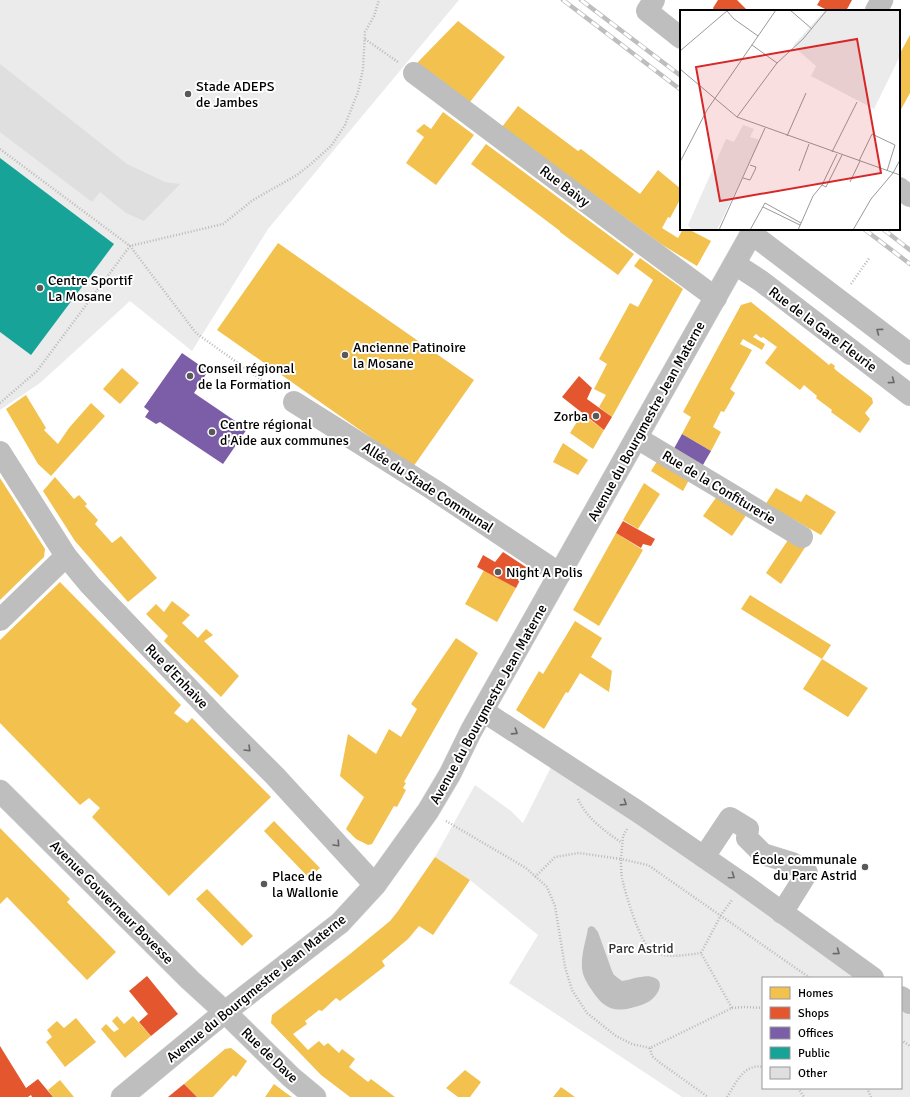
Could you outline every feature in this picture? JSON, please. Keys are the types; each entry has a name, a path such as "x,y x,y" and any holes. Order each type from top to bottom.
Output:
{"street":[{"path":"654,0 647,11 680,37"},
{"path":"877,10 882,0"},
{"name":"Rue Baivy","path":"414,73 716,298"},
{"path":"900,189 910,196"},
{"path":"753,232 839,301 910,354"},
{"name":"Avenue du Bourgmestre Jean Materne","path":"122,1097 225,1012 340,923 375,884 428,810 450,774 471,731 753,232"},
{"name":"Rue de la Gare Fleurie","path":"735,264 767,286 910,395"},
{"name":"Allée du Stade Communal","path":"294,402 434,490 560,574"},
{"name":"Rue de la Confiturerie","path":"637,438 802,537"},
{"name":"Rue d'Enhaive","path":"0,452 66,556 118,614 275,776 375,884"},
{"path":"0,620 66,556"},
{"path":"483,711 637,811 743,884 872,977"},
{"name":"Avenue Gouverneur Bovesse","path":"0,790 190,980 225,1012"},
{"path":"704,857 730,818 748,829 747,838 764,854 792,863 807,873 782,913"},
{"name":"Rue de Dave","path":"225,1012 291,1078 315,1097"}],"path":[{"path":"0,403 37,371 130,246 223,224 253,200 297,175 331,146 345,125 358,92 363,69 364,32 374,16 379,0"},
{"path":"364,39 414,73"},
{"path":"0,149 130,246 196,333 294,402"},
{"path":"839,301 870,257"},
{"path":"581,774 577,781 576,794 580,803 596,824 623,844"},
{"path":"428,810 526,868 547,887 555,906 565,968 572,990 587,1013 616,1036 632,1044 650,1048 732,1008 762,1008"},
{"path":"637,811 623,836 621,876 626,897 644,944 651,951 660,954 672,956 701,954"},
{"path":"535,877 555,857 579,853 622,859 648,865 809,977"},
{"path":"701,954 721,915 743,884"},
{"path":"701,954 732,1008"},
{"path":"650,1048 652,1056 659,1062 708,1097"},
{"path":"728,1097 741,1076 748,1069 756,1065 762,1067"}],"green space":[{"path":"0,0 459,0 268,229 192,351 130,301 40,383 0,410"},
{"name":"Parc Astrid","path":"554,761 858,977 762,977 762,1089 902,1089 902,1009 910,1014 910,1097 682,1097 509,983 538,935 470,880 435,857 475,785 511,811 523,823"}],"shaded area":[{"path":"591,926 598,932 614,975 622,981 647,976 658,980 660,983 659,990 651,1000 631,1008 618,1010 608,1007 599,1000 589,987 582,967 583,952 588,928"}],"building: Homes":[{"path":"458,21 505,57 470,102 418,64 418,62"},
{"path":"910,35 910,93 900,111 900,53"},
{"path":"518,106 578,151 581,149 640,194 658,170 680,188 680,200 670,218 668,217 662,228 678,238 682,230 690,230 711,241 697,266 661,244 502,127"},
{"path":"443,112 474,135 436,185 406,163 424,137 416,131 424,124 431,129"},
{"path":"486,144 634,254 618,275 471,164"},
{"name":"Ancienne Patinoire la Mosane","path":"278,243 474,380 413,467 217,330"},
{"path":"640,258 683,289 612,417 599,407 606,395 594,389 607,364 599,359 630,303 638,307 653,280 634,266"},
{"path":"751,302 829,365 831,363 835,366 834,368 837,371 872,398 873,403 865,413 870,419 860,433 831,412 832,410 816,398 817,396 804,385 800,390 765,363 777,347 756,334 753,337 765,344 762,350 743,339 740,344 752,350 730,389 735,393 724,412 721,411 713,427 721,432 711,451 682,434 691,417 683,412 741,305"},
{"path":"122,368 139,383 120,404 103,389"},
{"path":"26,395 46,428 44,430 58,444 69,428 91,403 105,416 51,476 38,464 6,409"},
{"path":"582,414 604,430 593,449 570,433"},
{"path":"563,443 588,460 578,475 553,462"},
{"path":"659,458 690,478 683,491 651,471"},
{"path":"55,477 74,499 79,495 87,504 85,506 98,520 95,524 112,543 121,536 157,578 128,602 75,541 43,491"},
{"path":"0,478 45,549 44,557 0,600"},
{"path":"644,483 660,494 638,529 623,520"},
{"path":"776,488 801,502 806,494 836,512 821,535 793,519 790,524 763,508"},
{"path":"720,492 749,511 732,536 703,516"},
{"path":"616,533 643,550 599,626 573,610"},
{"path":"790,537 806,546 781,584 766,573"},
{"path":"484,570 516,588 497,622 465,604"},
{"path":"60,582 181,705 174,713 187,723 192,718 271,797 169,896 92,817 100,808 89,798 80,805 0,723 0,640"},
{"path":"750,595 831,645 822,659 741,609"},
{"path":"172,601 190,615 182,623 198,638 206,629 213,635 204,641 239,676 221,697 164,641 168,636 146,614 156,604 164,612"},
{"path":"575,621 602,638 591,657 612,671 609,692 580,673 568,693 566,692 544,729 516,710 539,671 543,674"},
{"path":"456,638 478,653 404,782 406,783 403,788 406,790 397,807 394,806 372,844 368,845 356,839 346,829 364,797 340,776 348,734 376,754 389,729 401,737 417,709 411,704"},
{"path":"822,659 868,688 848,717 803,689"},
{"path":"274,821 320,868 309,878 264,831"},
{"path":"0,828 70,899 67,902 116,952 87,980 7,897 0,904"},
{"path":"435,857 470,880 433,935 419,926 408,939 382,961 385,966 340,1001 336,998 322,1011 319,1010 305,1021 307,1024 293,1034 308,1050 319,1041 324,1046 328,1043 339,1053 342,1049 355,1059 349,1067 368,1082 371,1079 395,1097 350,1097 321,1075 271,1023 272,1015 390,921"},
{"path":"207,889 253,936 242,946 196,899"},
{"path":"117,1016 124,1024 133,1016 151,1036 125,1058 101,1029 106,1024 114,1032 119,1029 112,1021"},
{"path":"76,1018 96,1042 65,1067 46,1042 52,1037 47,1030 57,1021 64,1028"},
{"path":"231,1048 247,1061 236,1077 233,1075 213,1097 197,1097 184,1084 225,1049"},
{"path":"465,1070 481,1082 470,1097 458,1097 446,1088"},
{"path":"60,1080 74,1097 53,1097 48,1090"},
{"path":"274,1084 286,1093 292,1097 265,1097"},
{"path":"561,1087 575,1097 553,1097"}],"building: Shops":[{"path":"718,0 737,0 747,10 714,10 713,8"},
{"path":"820,0 852,0 847,10 827,10 817,5"},
{"path":"579,376 592,388 587,399 612,417 604,430 562,397"},
{"path":"623,521 655,539 651,546 643,544 641,548 616,533"},
{"path":"503,552 529,569 520,580 516,588 477,567 483,555 495,562"},
{"path":"147,976 178,1014 151,1036 139,1022 148,1014 129,991"},
{"path":"0,1046 26,1088 38,1079 53,1097 32,1097 31,1095 28,1097 0,1097"},
{"path":"184,1084 197,1097 168,1097"}],"building: Offices":[{"path":"182,353 208,371 194,393 247,429 223,464 160,422 156,424 145,417 149,411 144,407"},
{"path":"682,434 711,451 700,470 671,454"}],"building: Public":[{"name":"Centre Sportif La Mosane","path":"0,158 114,244 31,355 0,332"}],"building: Other":[{"path":"0,64 127,164 165,182 180,184 144,221 126,213 100,192 92,202 0,132"}],"railway":[{"path":"563,0 680,89"},
{"path":"581,0 680,75"},
{"path":"865,230 910,264"},
{"path":"884,230 910,250"}],"place":[{"name":"Stade ADEPS de Jambes","path":"188,94"},
{"name":"Centre Sportif La Mosane","path":"40,288"},
{"name":"Ancienne Patinoire la Mosane","path":"345,355"},
{"name":"Conseil régional de la Formation","path":"190,376"},
{"name":"Zorba","path":"596,416"},
{"name":"Centre régional d'Aide aux communes","path":"212,432"},
{"name":"Night A Polis","path":"498,572"},
{"name":"École communale du Parc Astrid","path":"865,867"},
{"name":"Place de la Wallonie","path":"264,884"}]}
